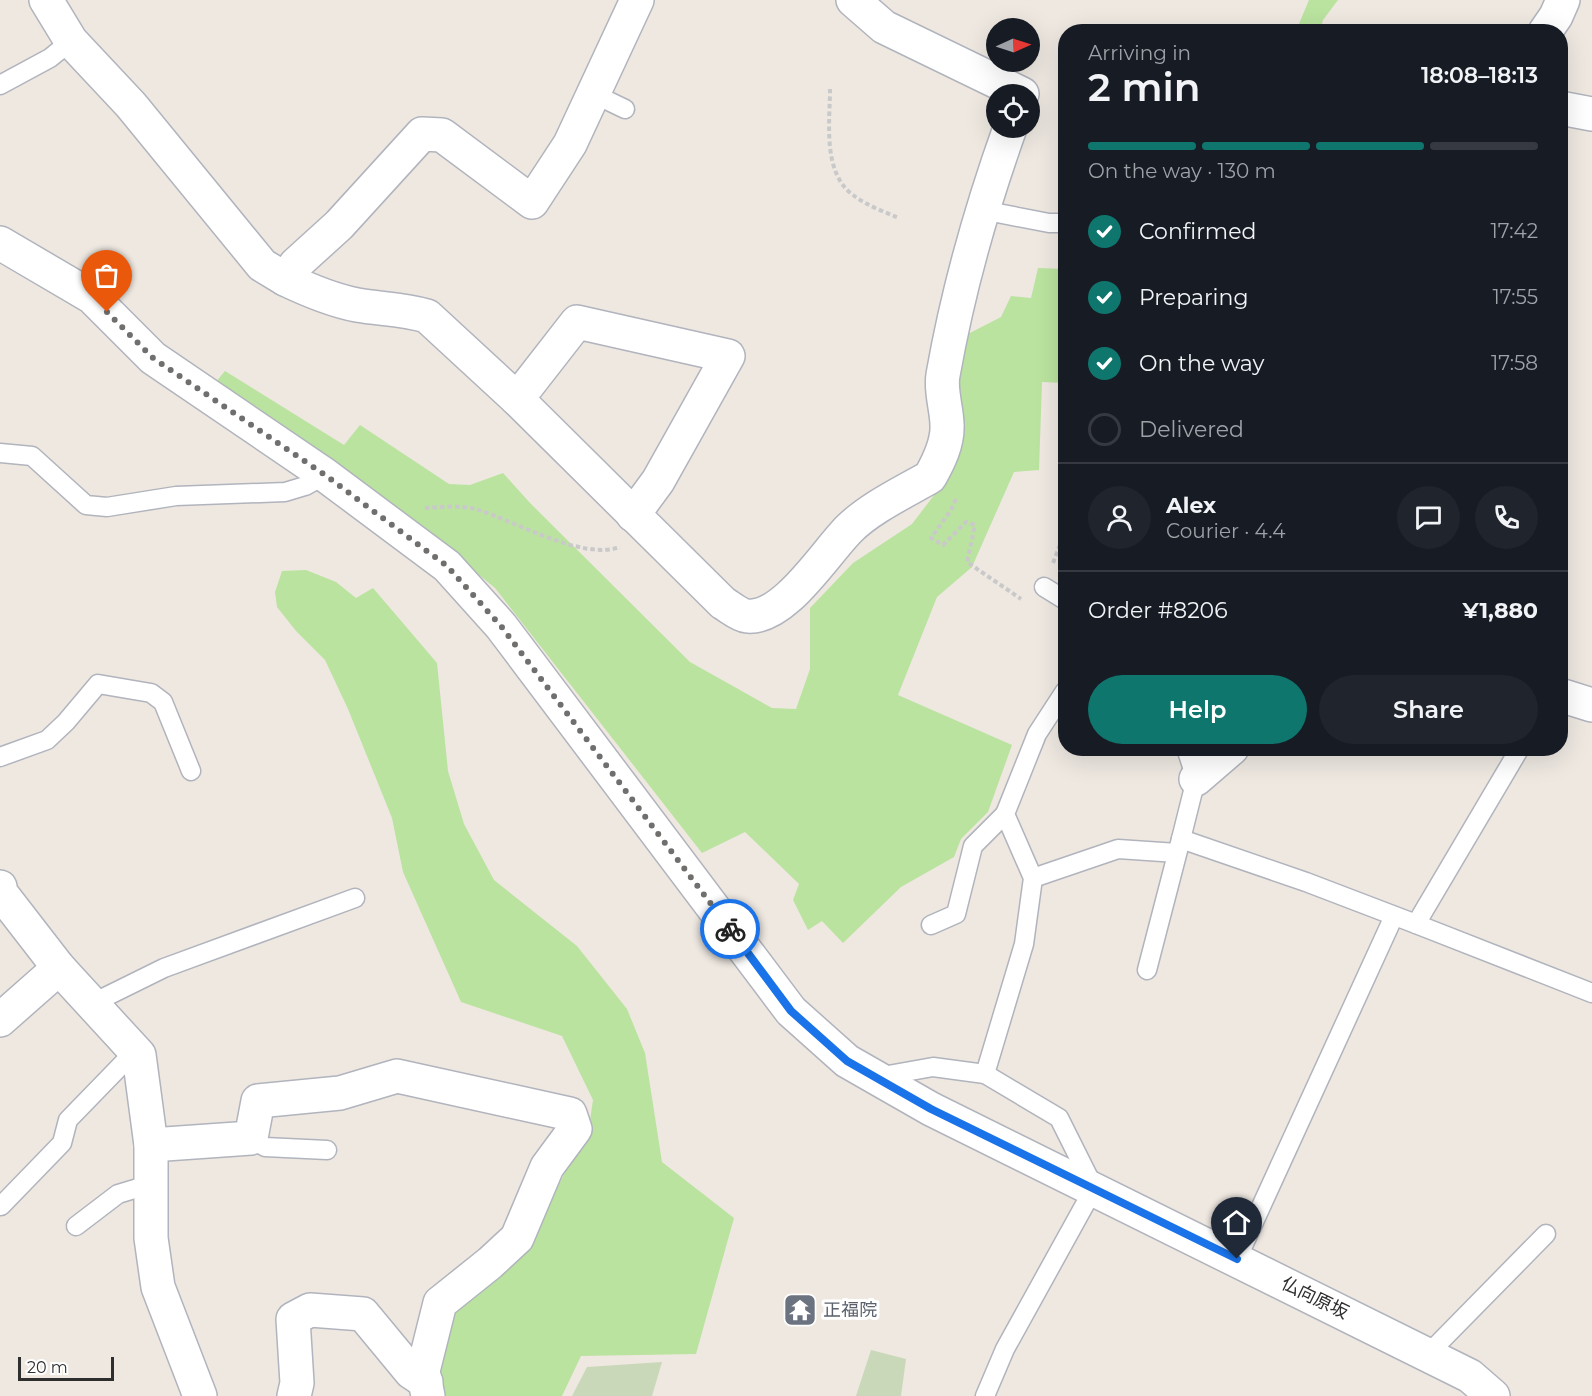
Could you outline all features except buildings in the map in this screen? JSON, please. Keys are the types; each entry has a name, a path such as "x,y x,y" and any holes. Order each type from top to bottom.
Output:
{"street":[{"path":"46,0 71,41 131,105 262,265 317,294 357,305 408,310 427,316 517,399 723,603 746,616 761,615 788,600 850,528 884,504 930,477 943,451 948,427 942,378 962,280 982,210 1007,138"},
{"path":"285,279 296,264 339,225 422,135 442,135 532,202 570,144 637,0"},
{"path":"853,0 884,27 1001,84"},
{"path":"1550,24 1563,0"},
{"path":"1568,110 1592,114"},
{"name":"仏向原坂","path":"0,243 92,297 153,358 325,475 447,566 501,626 791,1011 847,1061 931,1109 1428,1354 1470,1376 1493,1396"},
{"path":"517,399 577,322 728,356 658,481 641,522"},
{"path":"1568,698 1592,705"},
{"path":"1191,764 1212,756"},
{"path":"0,887 1,893 59,968 139,1054 151,1145 151,1238 158,1287 200,1396"},
{"path":"0,1020 59,968"},
{"path":"151,1145 251,1138 258,1101 340,1093 397,1076 570,1114 575,1129 547,1167 517,1238 440,1303 423,1371 427,1389"},
{"path":"294,1396 297,1383 293,1319 310,1310 363,1314 427,1389"}],"lane":[{"path":"0,85 50,58 71,41"},
{"path":"594,94 625,109"},
{"path":"982,210 1058,223"},
{"path":"0,453 32,456 86,505 107,507 176,496 285,492 305,486 325,475"},
{"path":"1044,586 1058,595"},
{"path":"0,758 48,740 66,723 98,684 151,693 164,702 191,771"},
{"path":"931,925 956,914 973,846 1005,814 1037,734 1058,702"},
{"path":"1416,924 1515,756"},
{"path":"1147,970 1179,846 1191,764"},
{"path":"985,1074 1024,944 1033,878 1005,814"},
{"path":"1033,878 1118,849 1179,846 1306,882 1592,993"},
{"path":"91,1004 164,968 355,898"},
{"path":"1237,1259 1394,916"},
{"path":"0,1206 62,1143 68,1120 135,1051"},
{"path":"876,1078 933,1067 985,1074 1059,1118 1094,1188 1005,1349 985,1396"},
{"path":"251,1138 265,1147 327,1150"},
{"path":"76,1226 118,1194 151,1184"},
{"path":"1428,1354 1546,1234"}],"path":[{"path":"830,89 830,151 835,170 844,187 852,195 899,218"},
{"path":"932,473 960,491 951,510 931,538 944,545 966,522 975,525 967,562 1029,604"},
{"path":"379,515 431,508 474,509 580,548 602,550 616,548 641,522"},
{"path":"1044,586 1058,550"}],"green space":[{"path":"1309,0 1338,0 1322,24 1299,24"},
{"path":"1038,268 1058,269 1058,383 1042,382 1039,470 1014,472 972,567 937,597 898,695 1012,745 988,812 961,839 954,857 901,887 843,943 822,921 808,930 793,900 799,884 745,832 702,853 495,588 450,551 215,383 225,371 344,445 360,425 449,484 470,485 503,473 530,503 690,662 772,708 796,709 810,669 810,608 853,563 912,524 951,473 956,444 947,394 964,336 1001,317 1011,296 1031,298"},
{"path":"306,570 336,582 356,598 373,588 437,663 448,771 464,824 494,880 577,946 627,1009 645,1053 662,1162 734,1218 696,1354 581,1356 562,1396 439,1396 436,1381 450,1313 521,1256 589,1127 593,1100 562,1036 461,1002 403,872 392,818 348,709 325,660 296,631 277,607 275,592 282,571"},
{"path":"871,1350 906,1359 901,1396 856,1396"},
{"path":"662,1362 652,1396 572,1396 587,1367"}],"way so far":[{"path":"107,312 153,358 325,475 447,566 501,626 730,929"}],"place":[{"name":"正福院","path":"800,1310"}],"route":[{"path":"730,929 791,1011 847,1061 931,1109 1237,1259"}]}
